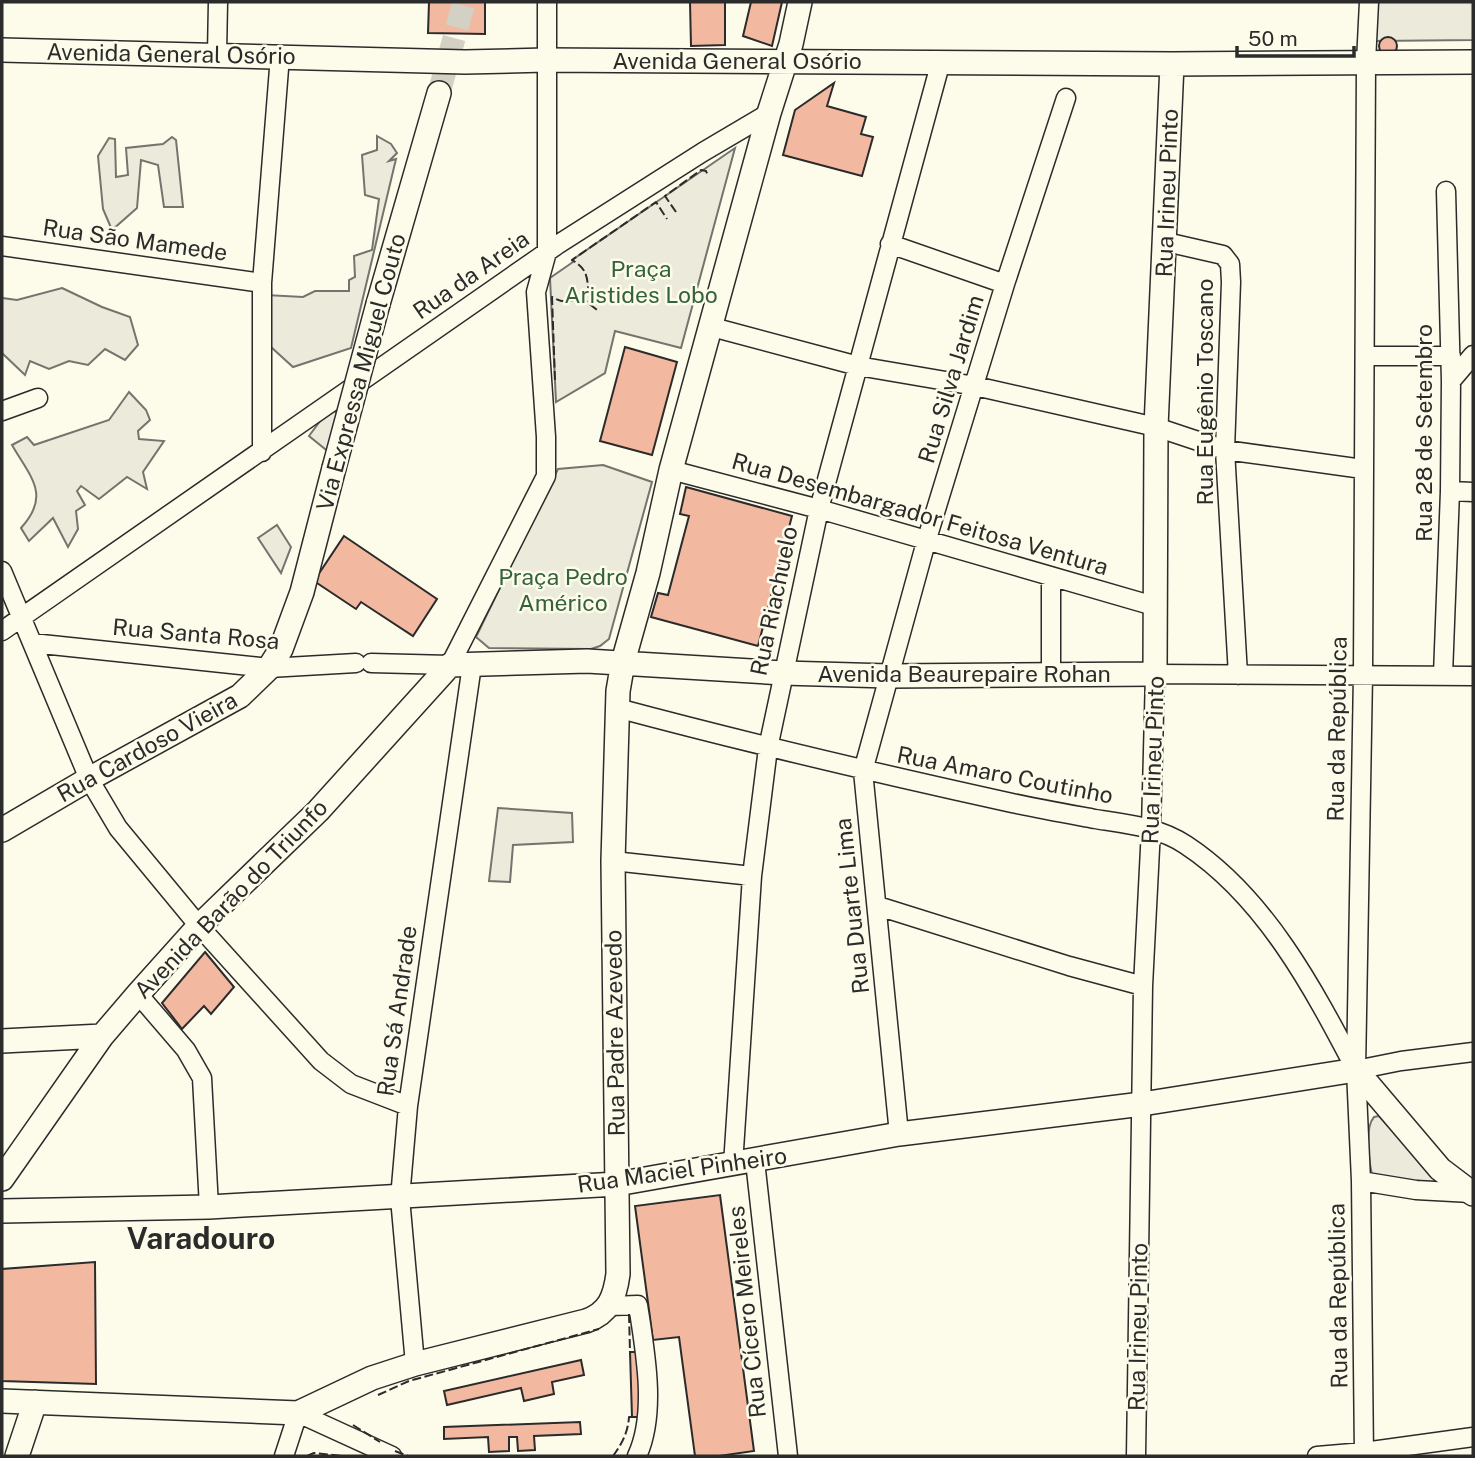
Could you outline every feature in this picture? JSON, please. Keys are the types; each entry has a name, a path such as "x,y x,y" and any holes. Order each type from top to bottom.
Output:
{"main road":[{"path":"461,665 623,662 648,573 671,470 769,113 786,62 800,2"},
{"name":"Avenida General Osório","path":"2,50 465,62 1473,62"},
{"name":"Rua Irineu Pinto","path":"1155,674 1156,426 1172,64"},
{"name":"Via Expressa Miguel Couto","path":"275,659 302,592 378,304 439,93"},
{"name":"Rua Cardoso Vieira","path":"2,830 240,696 275,659"},
{"name":"Avenida Beaurepaire Rohan","path":"623,662 783,673 889,676 1155,674"},
{"name":"Rua Padre Azevedo","path":"610,1306 616,1292 618,1274 613,861 617,708 623,662"},
{"name":"Avenida Barão do Triunfo","path":"2,1179 102,1036 138,994 199,926 318,811 461,665"},
{"path":"2,1041 102,1036"},
{"path":"1356,1070 1440,1169 1472,1194"},
{"name":"Rua Maciel Pinheiro","path":"2,1211 209,1207 617,1184 899,1134 1142,1104 1356,1070"},
{"path":"2,1401 298,1413 372,1378 415,1364 586,1321 610,1306"},
{"path":"17,1456 35,1402"}],"street":[{"path":"217,54 218,2"},
{"name":"Rua Sá Andrade","path":"415,1364 400,1198 408,1105 461,665 546,476 546,437 536,292 547,252 547,2"},
{"name":"Rua da República","path":"1364,1454 1361,1181 1356,1070 1363,675 1366,62 1369,2"},
{"path":"262,452 262,284 280,56"},
{"name":"Rua Riachuelo","path":"744,1163 752,876 768,748 819,509 941,61"},
{"name":"Rua Silva Jardim","path":"889,676 926,542 1066,98"},
{"name":"Rua da Areia","path":"2,631 547,252 769,113"},
{"name":"Rua 28 de Setembro","path":"1444,675 1451,380 1446,191"},
{"name":"Rua Eugênio Toscano","path":"1166,242 1223,255 1230,264 1225,450 1238,674"},
{"path":"890,244 1005,285"},
{"name":"Rua São Mamede","path":"2,246 262,284"},
{"path":"712,327 858,366 975,386 1156,426 1225,450 1363,469"},
{"path":"1451,380 1473,355"},
{"path":"1365,356 1451,356"},
{"path":"2,411 38,398"},
{"name":"Rua Desembargador Feitosa Ventura","path":"671,470 819,509 1154,606"},
{"path":"1450,491 1473,492"},
{"path":"2,571 89,779 118,828 199,926 321,1061 351,1084 408,1105"},
{"path":"1051,578 1051,676"},
{"name":"Rua Santa Rosa","path":"32,643 275,659 461,665"},
{"name":"Avenida Beaurepaire Rohan","path":"1155,674 1473,676"},
{"name":"Rua Irineu Pinto","path":"1136,1456 1143,986 1155,674"},
{"name":"Rua Duarte Lima","path":"889,676 863,771 899,1134"},
{"name":"Rua Amaro Coutinho","path":"617,708 863,771 1046,810 1151,829 1185,844 1231,881 1255,907 1299,968 1325,1010 1356,1070"},
{"path":"613,861 752,876"},
{"path":"878,906 1069,966 1143,986"},
{"path":"138,994 186,1050 202,1078 209,1207"},
{"path":"1356,1070 1473,1052"},
{"name":"Rua Cícero Meireles","path":"744,1163 788,1456"},
{"path":"1361,1181 1416,1190 1472,1194"},
{"path":"610,1306 638,1305 645,1352 648,1417 646,1434 637,1456"},
{"path":"284,1456 298,1413 392,1456"},
{"path":"1317,1456 1364,1454 1473,1437"}],"green space":[{"path":"1376,2 1473,2 1473,40 1375,41"},
{"path":"377,136 391,144 397,153 389,161 396,159 351,348 293,367 271,347 266,295 303,297 315,291 349,291 349,280 355,277 354,256 372,250 379,199 365,195 362,155 377,150"},
{"path":"172,137 176,140 183,207 164,207 158,165 141,160 137,208 112,230 103,209 98,156 109,138 115,139 116,177 128,175 126,148 163,144"},
{"name":"Praça Aristides Lobo","path":"735,148 681,348 615,331 605,373 556,402 550,278"},
{"path":"62,288 130,317 138,345 125,360 105,349 88,365 69,361 49,369 30,361 25,375 2,353 2,298 17,300"},
{"path":"129,392 146,410 150,420 138,431 139,439 164,441 143,472 147,489 127,477 99,499 81,486 77,491 85,505 76,511 78,529 68,547 53,518 29,541 21,528 35,506 35,486 12,445 27,437 34,445 109,420"},
{"path":"329,409 343,415 330,453 309,436"},
{"name":"Praça Pedro Américo","path":"603,465 652,482 609,639 591,649 489,648 476,637 558,469"},
{"path":"277,525 291,547 281,573 258,538"},
{"path":"1379,1116 1433,1175 1435,1184 1373,1178 1368,1137 1371,1122 1374,1117"}],"shaded area":[{"path":"498,808 572,813 573,842 513,845 510,882 489,881"}],"building":[{"path":"429,2 485,2 485,34 428,33"},
{"path":"690,2 725,2 725,45 691,46"},
{"path":"751,2 782,2 772,46 743,36"},
{"path":"1388,37 1394,40 1397,46 1394,52 1388,55 1382,52 1379,46 1382,40"},
{"path":"834,83 827,106 866,117 861,134 873,137 862,176 783,155 795,110"},
{"path":"625,347 677,362 652,455 600,441"},
{"path":"686,487 792,516 758,646 651,617 658,593 668,595 689,516 680,514"},
{"path":"344,536 437,599 413,636 361,602 356,609 314,581"},
{"path":"205,952 234,987 211,1014 204,1006 182,1029 162,1003"},
{"path":"720,1195 754,1451 695,1456 679,1337 653,1340 635,1206"},
{"path":"95,1262 96,1384 2,1381 2,1269"},
{"path":"630,1352 640,1352 643,1417 632,1417"},
{"path":"581,1360 584,1375 552,1382 554,1394 524,1401 521,1388 447,1405 444,1391"},
{"path":"580,1422 581,1434 534,1436 535,1450 518,1451 517,1437 509,1437 509,1451 489,1452 488,1437 444,1439 444,1427"}],"tunnel":[{"path":"439,93 464,2"}],"fence":[{"path":"676,212 665,196 701,170 706,171 708,176"},
{"path":"605,299 588,287 584,271 572,260 656,202 667,219"},
{"path":"555,380 552,297 566,302 581,297 597,310"},
{"path":"629,1314 630,1352"},
{"path":"378,1395 409,1381 599,1329"},
{"path":"613,1456 624,1438 629,1417 632,1417"},
{"path":"353,1425 380,1442"},
{"path":"395,1451 408,1456"},
{"path":"307,1456 314,1453 342,1456"}],"district":[{"name":"Varadouro","path":"201,1239"}]}
